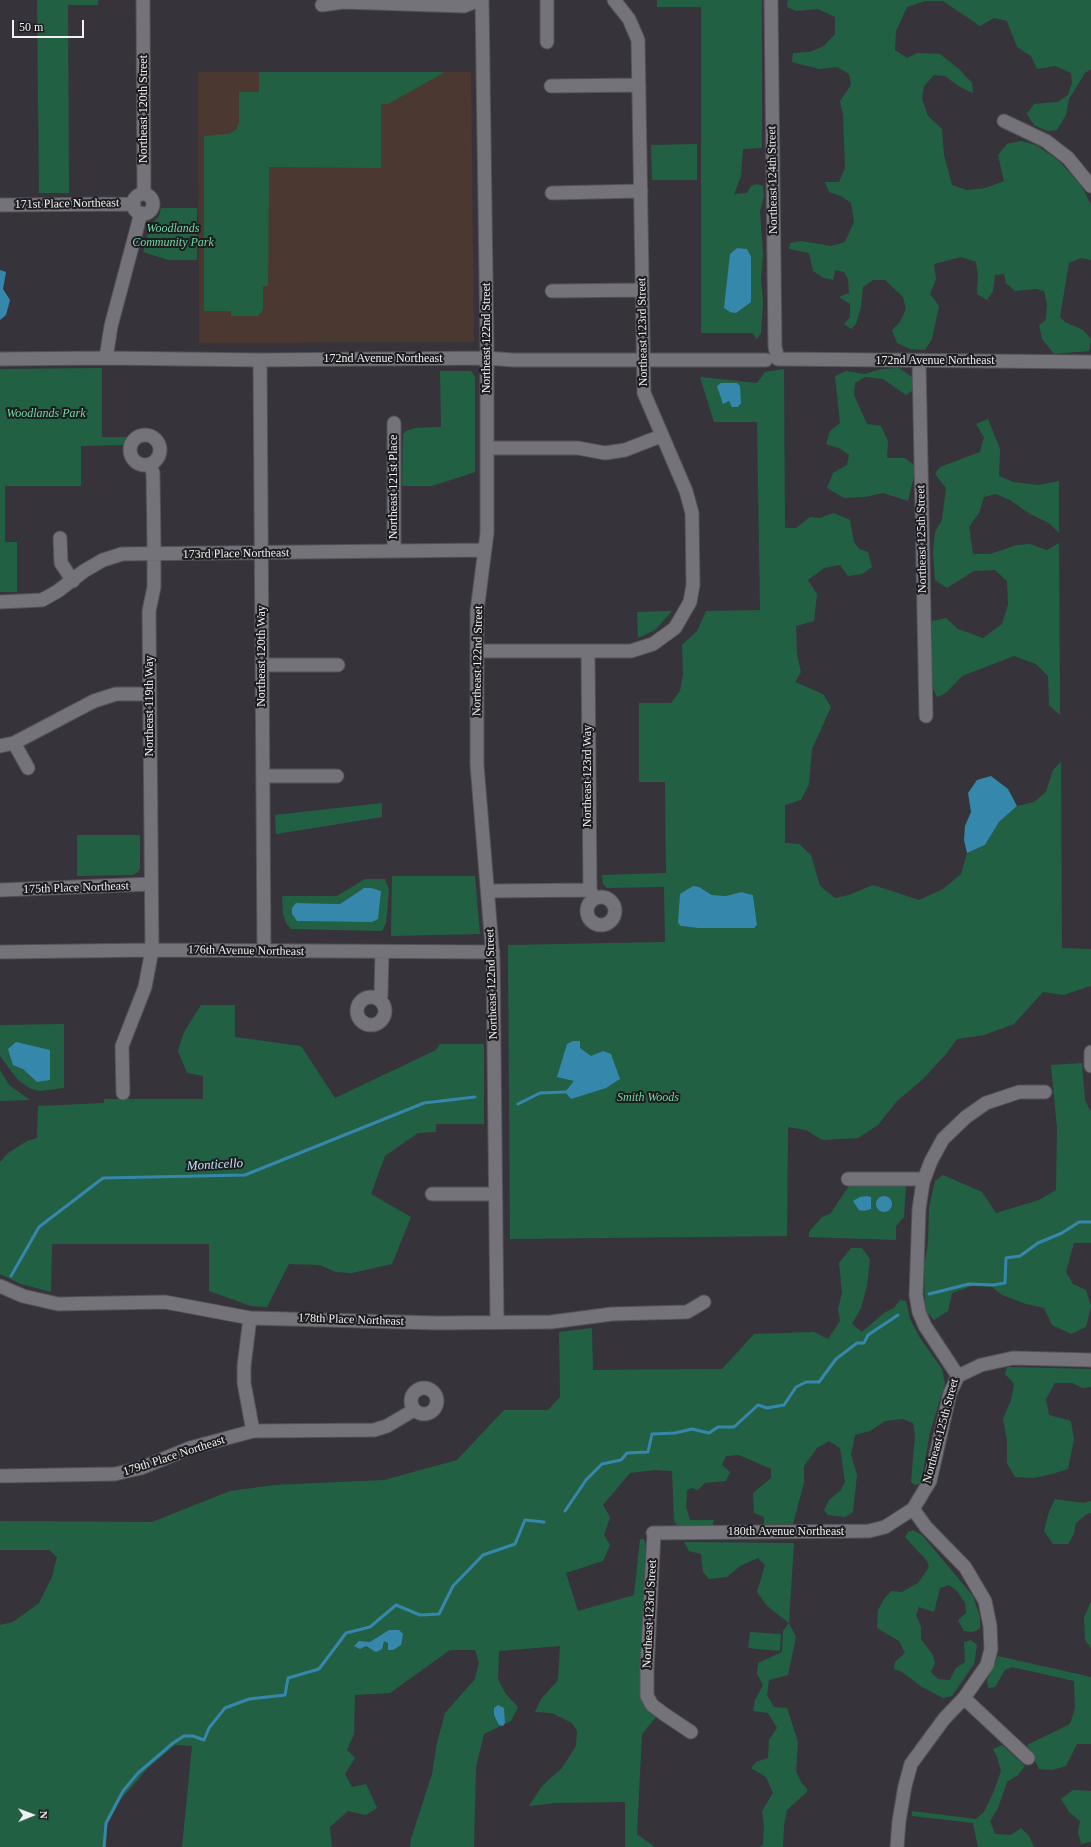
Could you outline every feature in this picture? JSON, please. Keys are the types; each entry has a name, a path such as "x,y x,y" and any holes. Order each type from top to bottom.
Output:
{"street":[{"name":"Northeast 120th Street","path":"143,0 144,194"},
{"path":"322,5 342,2 464,6 479,0"},
{"name":"Northeast 122nd Street","path":"482,0 487,358 487,533 477,611 476,765 493,952 497,1322"},
{"path":"547,0 547,42"},
{"name":"Northeast 124th Street","path":"771,0 775,346 772,359"},
{"name":"Northeast 123rd Street","path":"477,651 631,651 653,644 674,628 690,602 693,585 692,513 686,491 661,436 644,393 638,40 629,19 616,3"},
{"path":"551,86 639,85"},
{"path":"1004,121 1046,140 1068,158 1091,186"},
{"path":"552,193 641,191"},
{"path":"106,358 111,326 137,208 136,197 144,194 152,199 153,205 147,213 137,208"},
{"name":"171st Place Northeast","path":"0,205 137,208"},
{"path":"552,291 642,290"},
{"name":"172nd Avenue Northeast","path":"0,359 106,358 260,360 487,358 513,360 772,359 1091,362"},
{"name":"Northeast 120th Way","path":"260,360 264,951"},
{"name":"Northeast 125th Street","path":"919,361 926,716"},
{"name":"Northeast 121st Place","path":"394,423 394,551"},
{"path":"487,448 578,448 605,453 625,450 661,436"},
{"name":"Northeast 119th Way","path":"123,1093 122,1046 146,987 152,950 149,611 154,587 154,554 153,472 150,464"},
{"path":"60,538 61,563 73,580"},
{"name":"173rd Place Northeast","path":"0,602 42,600 103,560 122,554 262,554 485,550"},
{"name":"Northeast 123rd Way","path":"488,891 592,894 588,652"},
{"path":"262,665 338,665"},
{"path":"0,746 14,743 94,701 116,694 150,694"},
{"path":"14,743 28,768"},
{"path":"263,776 337,776"},
{"name":"175th Place Northeast","path":"0,890 151,884"},
{"name":"176th Avenue Northeast","path":"0,952 152,950 493,952"},
{"path":"379,1000 381,995 382,952"},
{"path":"1091,1052 1091,1066"},
{"name":"Northeast 125th Street","path":"913,1510 930,1481 950,1393 958,1376 925,1326 919,1312 916,1295 919,1209 924,1179 931,1161 943,1139 966,1117 986,1103 1019,1092 1045,1092"},
{"path":"848,1179 924,1179"},
{"path":"432,1194 496,1194"},
{"name":"178th Place Northeast","path":"0,1286 24,1296 58,1304 165,1302 250,1318 437,1323 551,1322 612,1314 687,1312 704,1302"},
{"path":"250,1318 244,1366 244,1383 252,1432"},
{"path":"958,1376 981,1365 1013,1358 1091,1360"},
{"name":"179th Place Northeast","path":"0,1476 115,1474 141,1468 190,1448 252,1432 374,1430 388,1426 414,1410"},
{"path":"897,1847 904,1786 911,1764 944,1719 964,1698 987,1664 991,1649 990,1626 986,1602 965,1567 926,1527 913,1510"},
{"name":"180th Avenue Northeast","path":"654,1533 869,1531 885,1527 913,1510"},
{"name":"Northeast 123rd Street","path":"654,1533 647,1696 652,1705 691,1732"},
{"path":"964,1698 1028,1758"}],"shaded area":[{"path":"198,72 471,72 474,342 199,343"}],"green space":[{"path":"37,0 98,0 98,5 68,5 69,193 39,193"},
{"path":"657,0 762,0 762,148 743,149 741,176 734,194 747,193 751,186 757,184 763,186 764,196 760,211 763,255 761,279 763,301 761,333 757,339 752,333 701,333 701,7 657,7"},
{"path":"788,0 1091,0 1091,69 1085,73 1069,99 1066,115 1057,130 1047,131 1034,125 1027,114 1034,104 1058,102 1068,95 1072,83 1071,73 1055,66 1037,69 1031,56 1017,47 1007,21 994,18 980,26 943,1 925,1 907,7 896,31 895,50 907,58 917,53 940,54 960,70 972,83 973,93 960,87 945,76 934,75 924,86 922,99 928,116 942,129 944,155 952,185 967,190 986,188 1004,181 998,155 1007,144 1021,141 1036,145 1058,160 1081,185 1091,205 1091,260 1081,258 1069,263 1060,317 1065,322 1083,330 1091,339 1089,351 1054,354 1042,339 1039,325 1046,320 1047,303 1044,291 1036,289 1015,291 1006,283 1004,274 995,275 993,291 987,300 977,294 978,276 976,262 961,257 934,264 936,279 930,294 939,306 932,339 925,350 910,349 897,343 892,330 900,322 906,309 903,297 885,280 873,280 863,287 861,307 856,324 851,329 844,324 850,317 850,304 839,297 849,293 848,279 844,272 835,270 833,280 824,278 813,271 809,253 789,249 790,243 801,241 831,246 845,242 854,222 851,203 841,196 829,192 825,182 839,182 845,168 843,114 840,101 851,85 849,74 837,67 819,69 792,62 793,53 810,52 824,46 835,34 835,17 818,9 796,11 787,7"},
{"path":"259,72 445,72 388,104 381,104 381,168 269,167 268,286 263,286 263,310 258,316 231,316 231,311 204,311 204,136 228,134 236,130 239,123 239,92 259,92"},
{"path":"697,144 697,180 652,180 651,145"},
{"name":"Woodlands Community Park","path":"161,208 197,208 197,260 168,260 143,252 150,226 159,216"},
{"name":"Woodlands Park","path":"102,368 102,437 126,437 124,445 81,446 81,486 5,486 5,542 17,542 17,592 0,592 0,369"},
{"path":"899,368 912,377 915,389 906,395 883,379 865,377 855,383 854,395 867,424 881,426 888,441 887,458 905,458 916,467 908,501 883,493 865,497 844,498 827,488 833,473 847,465 849,455 841,449 826,444 830,431 840,423 835,376 846,371 864,374 881,369"},
{"name":"Smith Woods","path":"784,369 785,528 796,528 810,517 820,518 834,513 850,520 854,542 859,549 868,552 872,567 862,574 848,576 840,565 824,568 808,580 817,594 814,621 796,626 797,654 801,672 795,682 823,694 831,707 812,749 809,784 801,800 785,805 785,843 799,844 811,855 820,886 835,898 849,895 873,885 919,900 943,889 961,874 967,853 985,845 999,822 1017,806 1034,802 1046,792 1053,770 1061,762 1062,948 1091,949 1091,986 1063,995 1043,992 1014,1024 984,1035 957,1039 946,1054 923,1079 897,1101 878,1125 858,1138 822,1140 806,1130 788,1127 787,1236 510,1239 508,945 665,942 664,887 607,888 603,884 602,875 666,873 665,782 639,782 639,703 671,703 680,691 683,674 682,645 697,631 706,611 760,610 757,422 714,422 700,377 757,383 765,372","holes":["699,887 712,895 726,896 741,892 753,895 757,925 753,928 698,928 681,926"]},
{"path":"440,371 471,371 475,377 475,472 432,486 402,486 403,434 414,428 441,427"},
{"path":"988,419 1000,449 999,476 1013,482 1039,485 1059,481 1059,533 1049,523 1030,514 1010,500 996,494 984,497 979,513 969,527 973,554 990,554 1017,545 1030,544 1047,550 1059,543 1060,715 1049,705 1048,676 1036,664 1014,656 962,676 946,693 937,697 932,686 932,621 946,618 958,629 983,638 1002,624 1008,605 1007,581 995,570 974,571 947,588 935,580 933,553 935,532 942,520 946,488 935,474 940,467 980,452 984,437 976,424"},
{"path":"672,611 655,630 638,638 637,612"},
{"path":"382,803 382,817 276,834 275,815"},
{"path":"77,835 140,835 140,868 138,872 133,875 77,876"},
{"path":"392,876 475,876 480,934 391,936"},
{"path":"365,879 385,879 389,890 386,923 382,931 291,929 286,923 283,914 282,896 337,896","holes":["364,888 372,922 296,903 340,904"]},
{"path":"201,1005 235,1005 235,1037 301,1046 335,1098 436,1050 440,1044 484,1044 484,1124 436,1124 436,1132 418,1133 385,1156 371,1194 411,1217 392,1264 352,1273 336,1272 319,1265 289,1264 267,1307 251,1306 209,1291 209,1244 52,1244 51,1292 21,1284 0,1274 0,1162 8,1153 27,1141 37,1138 38,1106 104,1103 104,1099 203,1099 203,1076 187,1073 178,1051 184,1032"},
{"path":"64,1024 64,1088 40,1091 31,1089 18,1080 0,1056 0,1025"},
{"path":"1082,1063 1085,1100 1091,1112 1091,1243 1074,1243 1066,1272 1073,1284 1086,1290 1091,1306 1086,1327 1071,1334 1052,1325 1044,1308 1026,1304 1002,1295 992,1287 972,1286 952,1293 948,1311 934,1320 925,1310 924,1265 928,1244 929,1207 935,1181 943,1175 982,1192 996,1213 1039,1200 1056,1190 1057,1128 1051,1065"},
{"path":"0,1070 9,1085 30,1100 0,1101"},
{"path":"906,1185 904,1217 896,1226 896,1240 809,1237 809,1232 822,1217 830,1214 849,1186"},
{"path":"851,1248 862,1248 870,1259 867,1286 861,1308 852,1324 862,1332 884,1313 894,1308 900,1300 906,1301 910,1319 920,1338 942,1369 945,1384 930,1432 921,1483 915,1485 911,1482 915,1435 913,1423 903,1419 885,1421 870,1431 855,1435 851,1455 857,1475 853,1512 845,1517 828,1515 824,1510 829,1500 841,1490 845,1482 840,1448 829,1441 817,1448 804,1466 804,1483 793,1524 764,1525 764,1517 754,1513 753,1493 771,1478 771,1469 739,1455 726,1456 722,1465 730,1472 726,1481 705,1483 698,1490 692,1488 687,1490 686,1507 690,1520 714,1520 712,1529 679,1528 674,1521 672,1471 655,1470 630,1473 603,1505 610,1517 604,1535 610,1545 603,1561 566,1573 578,1611 634,1595 640,1539 644,1539 646,1545 640,1694 649,1711 656,1717 642,1734 637,1834 655,1847 625,1847 625,1802 555,1803 529,1806 542,1786 562,1768 576,1746 577,1731 572,1723 552,1713 535,1712 541,1699 558,1680 560,1646 499,1651 498,1679 505,1693 518,1707 511,1721 484,1734 476,1767 474,1847 410,1847 411,1839 432,1774 437,1743 445,1713 475,1679 479,1662 475,1650 450,1650 390,1693 355,1695 354,1734 347,1750 355,1758 345,1774 352,1787 366,1784 377,1808 366,1815 348,1811 330,1827 332,1847 182,1847 192,1746 175,1745 148,1768 121,1799 107,1825 106,1847 0,1847 0,1625 13,1622 39,1603 52,1577 57,1557 49,1550 0,1550 0,1521 152,1522 230,1491 275,1485 384,1480 457,1460 504,1410 548,1410 560,1397 559,1332 592,1328 593,1370 722,1369 754,1334 814,1332 828,1339 840,1321 838,1309 842,1293 839,1263"},
{"path":"1007,1367 1091,1369 1091,1387 1083,1388 1072,1383 1055,1383 1046,1399 1049,1415 1071,1421 1074,1440 1068,1469 1033,1478 1015,1477 1007,1463 1007,1441 1003,1419 1011,1400 1014,1384 1005,1374"},
{"path":"1055,1499 1084,1503 1091,1501 1091,1513 1087,1514 1076,1523 1074,1534 1068,1544 1053,1544 1044,1531 1049,1512"},
{"path":"913,1530 922,1535 973,1596 980,1617 980,1629 972,1632 964,1631 958,1620 966,1613 965,1603 957,1591 949,1585 940,1588 934,1612 919,1607 916,1615 921,1627 921,1639 933,1655 935,1663 931,1672 938,1679 950,1680 955,1669 965,1662 964,1642 971,1640 977,1645 974,1664 952,1696 943,1698 922,1687 902,1672 894,1669 895,1662 905,1653 899,1641 877,1628 878,1610 884,1599 891,1591 902,1592 918,1583 929,1567 927,1561 905,1537 908,1532"},
{"path":"684,1542 794,1543 789,1623 767,1606 757,1592 765,1565 758,1558 740,1566 727,1577 709,1579 703,1572 701,1554 689,1551"},
{"path":"1090,1603 1091,1648 1085,1640 1084,1618"},
{"path":"789,1623 796,1637 788,1675 769,1680 767,1695 774,1707 787,1708 798,1742 796,1771 802,1784 807,1788 807,1792 787,1810 784,1826 783,1847 759,1847 763,1845 764,1826 762,1811 773,1793 766,1777 751,1768 756,1762 768,1758 769,1740 777,1728 768,1713 753,1711 755,1700 763,1685 757,1674 758,1663 782,1652 783,1631"},
{"path":"750,1632 781,1634 780,1651 748,1648"},
{"path":"998,1656 1091,1677 1091,1744 1077,1744 1066,1766 1052,1770 1039,1769 1027,1745 1070,1724 1075,1708 1074,1681 1012,1667 1005,1670 995,1687 988,1688 987,1680"},
{"path":"1002,1745 1025,1766 1018,1775 1007,1782 998,1808 990,1821 995,1834 1011,1835 1021,1828 1029,1836 1034,1847 978,1847 973,1823 912,1816 912,1811 976,1819 984,1812 994,1791 1001,1771 993,1749"},
{"path":"1073,1790 1091,1791 1091,1842 1081,1844 1078,1832 1080,1821 1069,1812 1061,1799"}],"water":[{"path":"737,248 747,249 751,257 751,302 736,313 730,312 724,308 730,254"},
{"path":"0,270 6,272 3,289 10,300 6,315 0,320"},
{"path":"721,383 737,383 740,386 741,403 738,407 732,407 729,401 723,404 717,386"},
{"path":"991,776 1008,789 1017,806 999,822 985,845 967,853 964,840 965,826 971,812 968,793 977,780"},
{"path":"693,886 699,887 712,895 726,896 741,892 753,895 757,925 754,928 698,928 681,926 678,923 680,894"},
{"path":"364,888 371,888 381,891 378,919 372,922 297,921 292,914 292,908 296,903 340,904"},
{"path":"573,1041 580,1041 580,1048 591,1056 603,1051 611,1054 620,1079 606,1088 571,1099 565,1092 574,1081 557,1077 567,1044"},
{"path":"16,1042 50,1050 50,1080 37,1082 23,1069 13,1065 8,1049"},
{"path":"884,1196 890,1198 892,1204 890,1210 884,1212 878,1210 876,1204 878,1198"},
{"path":"860,1197 871,1197 871,1209 864,1211 859,1210 853,1201"},
{"path":"389,1630 399,1630 403,1634 401,1645 393,1650 388,1650 388,1643 384,1641 382,1649 376,1652 366,1646 360,1649 354,1646 359,1641 370,1642"},
{"path":"498,1705 504,1708 505,1723 503,1726 499,1725 494,1715 494,1708"}],"waterway":[{"name":"Monticello","path":"518,1104 540,1093 565,1092"},
{"name":"Monticello","path":"11,1276 39,1227 103,1178 245,1175 424,1103 475,1097"},
{"path":"929,1294 969,1284 993,1285 1005,1283 1006,1258 1020,1256 1038,1243 1062,1233 1079,1222 1091,1222"},
{"path":"565,1511 586,1480 602,1464 621,1460 627,1453 648,1452 652,1434 675,1433 692,1429 709,1433 718,1427 734,1427 758,1405 767,1408 784,1405 796,1387 806,1382 819,1382 836,1359 857,1343 864,1343 868,1335 898,1315"},
{"path":"104,1847 106,1823 123,1791 138,1773 173,1743 184,1736 193,1736 204,1740 209,1728 225,1708 249,1699 285,1695 288,1678 319,1669 346,1633 370,1627 396,1605 420,1615 439,1614 453,1586 483,1555 515,1544 525,1520 544,1522"}]}
